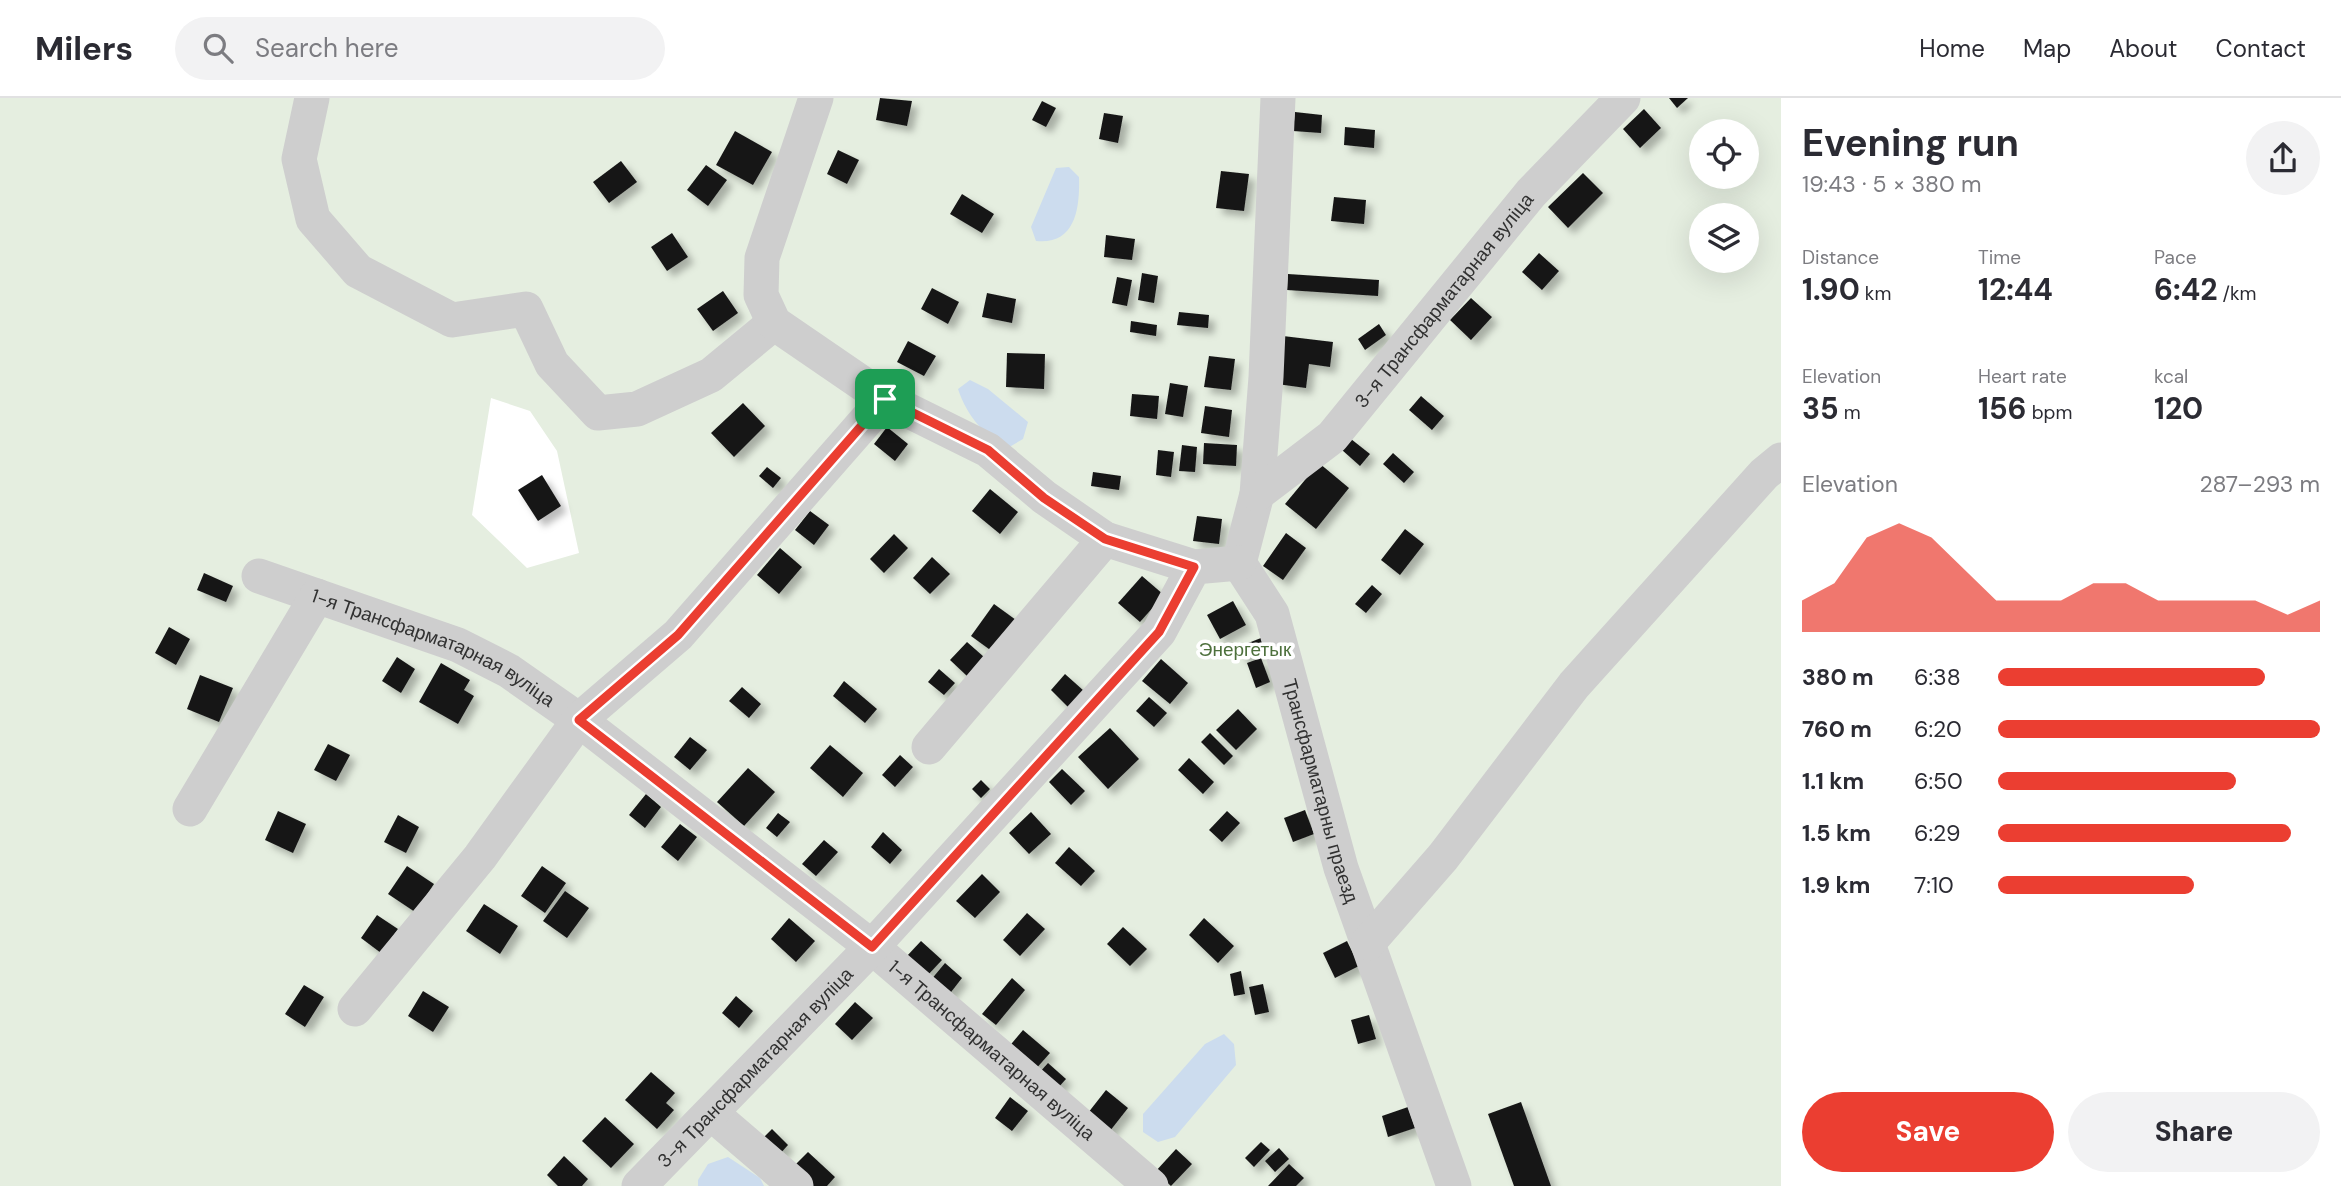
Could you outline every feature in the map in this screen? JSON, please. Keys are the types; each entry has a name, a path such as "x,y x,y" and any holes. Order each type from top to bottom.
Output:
{"lane":[{"path":"312,98 299,159 313,219 358,271 452,320 526,309 552,364 598,413 638,409 711,375 774,323"},
{"path":"816,98 762,258 761,295 774,323 885,399 988,450 1044,498 1105,539 1194,567 1239,562 1257,494 1266,377 1278,98"},
{"name":"3-я Трансфарматарная вуліца","path":"1257,494 1332,437 1531,193 1623,98"},
{"path":"355,1009 480,857 579,720 678,635 885,399"},
{"path":"1368,943 1443,857 1574,685 1764,474 1781,460"},
{"path":"929,747 1105,539"},
{"name":"Трансфарматарны праезд","path":"1239,562 1272,614 1341,868 1454,1186"},
{"name":"3-я Трансфарматарная вуліца","path":"639,1186 872,947 1159,632 1194,567"},
{"name":"1-я Трансфарматарная вуліца","path":"259,576 458,645 509,671 579,720 872,947 1151,1186"},
{"path":"190,809 317,596"},
{"path":"712,1114 796,1186"}],"green space":[{"name":"Энергетык","path":"0,98 1781,98 1781,1186 0,1186","holes":["491,398 530,411 557,451 579,553 527,568 472,515"]}],"water":[{"path":"1069,167 1079,177 1078,201 1072,222 1067,231 1059,237 1049,241 1036,241 1031,227 1056,168"},
{"path":"970,380 988,389 1028,422 1023,439 1006,449 977,423 966,408 958,389"},
{"path":"1224,1034 1234,1044 1236,1065 1175,1137 1158,1142 1143,1132 1143,1114 1205,1044"},
{"path":"728,1157 760,1178 764,1186 698,1186 698,1180 708,1164"}],"building":[{"path":"880,98 912,101 907,126 876,120"},
{"path":"1669,98 1688,98 1677,108"},
{"path":"1042,101 1056,108 1046,127 1032,120"},
{"path":"1644,109 1661,128 1640,148 1623,129"},
{"path":"1295,112 1322,115 1321,133 1293,131"},
{"path":"1104,113 1123,116 1118,143 1099,139"},
{"path":"1345,127 1375,130 1374,148 1344,145"},
{"path":"735,131 772,152 753,185 716,165"},
{"path":"838,150 859,160 847,184 827,174"},
{"path":"621,161 637,182 609,203 593,182"},
{"path":"706,165 727,180 708,206 687,190"},
{"path":"1221,171 1249,174 1244,211 1216,208"},
{"path":"1583,173 1603,193 1568,228 1548,207"},
{"path":"962,194 994,214 982,233 950,214"},
{"path":"1334,197 1366,200 1364,224 1331,221"},
{"path":"672,233 688,257 667,271 651,247"},
{"path":"1106,235 1135,239 1132,260 1104,257"},
{"path":"1539,253 1559,271 1542,290 1522,272"},
{"path":"1142,273 1158,276 1154,303 1138,300"},
{"path":"1288,274 1379,280 1378,296 1287,290"},
{"path":"1117,277 1132,280 1127,306 1112,303"},
{"path":"932,288 959,302 948,324 921,309"},
{"path":"723,291 738,313 713,331 697,309"},
{"path":"987,293 1016,299 1012,323 982,317"},
{"path":"1471,298 1492,317 1471,340 1450,320"},
{"path":"1179,312 1209,315 1208,328 1177,325"},
{"path":"1131,321 1157,325 1156,336 1130,332"},
{"path":"1379,324 1386,335 1365,350 1358,339"},
{"path":"1283,336 1333,342 1330,367 1309,364 1306,388 1277,384"},
{"path":"908,341 936,356 924,376 897,362"},
{"path":"1007,353 1045,354 1044,389 1006,387"},
{"path":"1209,356 1235,359 1231,390 1204,387"},
{"path":"1170,383 1188,386 1183,417 1165,414"},
{"path":"1132,394 1159,396 1157,419 1130,416"},
{"path":"1421,396 1444,416 1432,430 1409,410"},
{"path":"743,403 765,426 734,457 711,433"},
{"path":"1205,406 1232,410 1229,437 1201,433"},
{"path":"887,427 908,444 895,461 874,444"},
{"path":"1351,439 1370,454 1360,466 1342,450"},
{"path":"1204,443 1237,445 1236,466 1203,464"},
{"path":"1182,445 1197,447 1195,472 1179,471"},
{"path":"1158,450 1174,452 1171,477 1156,475"},
{"path":"1393,453 1414,472 1404,483 1383,464"},
{"path":"1319,463 1349,488 1316,529 1285,504"},
{"path":"767,467 781,478 773,488 759,476"},
{"path":"1093,472 1121,476 1119,490 1091,486"},
{"path":"542,475 561,506 538,521 518,490"},
{"path":"990,489 1018,512 1000,534 972,511"},
{"path":"810,511 829,525 814,545 795,530"},
{"path":"1197,516 1222,519 1219,544 1193,541"},
{"path":"1405,529 1424,544 1400,575 1381,560"},
{"path":"1286,533 1306,548 1283,580 1263,566"},
{"path":"894,534 908,548 884,573 870,559"},
{"path":"780,548 802,567 779,594 757,575"},
{"path":"932,557 950,574 930,594 913,578"},
{"path":"204,573 233,586 226,602 197,590"},
{"path":"1142,576 1164,595 1140,622 1118,603"},
{"path":"1372,585 1382,594 1366,613 1355,604"},
{"path":"1233,601 1246,625 1220,639 1207,615"},
{"path":"994,604 1016,620 993,652 971,636"},
{"path":"169,627 190,639 176,665 155,653"},
{"path":"1261,638 1265,650 1243,659 1238,647"},
{"path":"967,642 984,657 967,676 950,660"},
{"path":"397,657 415,669 401,693 382,681"},
{"path":"1261,658 1270,682 1256,688 1247,663"},
{"path":"1161,659 1188,683 1170,704 1142,681"},
{"path":"441,663 470,680 464,690 474,696 458,724 419,702"},
{"path":"939,669 955,683 944,695 928,682"},
{"path":"1065,674 1084,691 1068,707 1051,690"},
{"path":"200,675 233,688 219,722 187,709"},
{"path":"844,681 877,709 865,723 833,696"},
{"path":"742,687 761,704 749,718 729,701"},
{"path":"1149,697 1167,713 1154,727 1136,711"},
{"path":"1238,709 1257,729 1236,750 1216,730"},
{"path":"1110,728 1139,759 1108,789 1078,757"},
{"path":"1210,733 1233,756 1224,765 1201,742"},
{"path":"690,737 707,750 690,770 674,757"},
{"path":"328,744 350,755 336,781 314,770"},
{"path":"830,745 863,773 843,797 810,768"},
{"path":"900,755 913,767 895,787 882,775"},
{"path":"1189,758 1214,782 1203,794 1178,770"},
{"path":"748,768 775,792 744,826 717,802"},
{"path":"1062,769 1085,791 1071,805 1049,782"},
{"path":"981,780 990,789 981,798 972,789"},
{"path":"646,794 661,807 645,828 629,815"},
{"path":"1305,810 1314,834 1293,842 1284,818"},
{"path":"278,811 306,824 293,853 265,840"},
{"path":"1227,811 1240,823 1222,842 1209,830"},
{"path":"1031,812 1051,834 1029,854 1009,833"},
{"path":"778,813 790,822 777,837 766,828"},
{"path":"398,815 419,827 406,853 384,842"},
{"path":"680,824 697,837 678,861 661,847"},
{"path":"883,832 902,850 890,864 871,847"},
{"path":"824,840 838,852 816,876 802,864"},
{"path":"1069,847 1095,871 1081,886 1055,863"},
{"path":"407,866 434,884 415,912 388,894"},
{"path":"542,866 566,883 545,913 521,896"},
{"path":"982,874 1000,892 975,918 956,901"},
{"path":"565,891 589,908 567,938 543,921"},
{"path":"484,904 518,926 500,954 466,931"},
{"path":"1027,913 1045,929 1020,956 1003,940"},
{"path":"377,915 398,929 381,953 361,938"},
{"path":"789,918 815,941 796,962 771,939"},
{"path":"1204,918 1234,946 1218,963 1189,935"},
{"path":"1123,927 1147,949 1130,966 1107,944"},
{"path":"921,941 942,960 927,976 906,957"},
{"path":"1347,941 1359,966 1335,978 1323,953"},
{"path":"945,963 962,978 948,996 930,981"},
{"path":"1241,971 1245,994 1234,996 1230,974"},
{"path":"1012,978 1025,990 996,1025 982,1014"},
{"path":"1263,984 1269,1012 1255,1015 1249,987"},
{"path":"304,985 324,997 305,1027 285,1014"},
{"path":"423,991 449,1007 433,1032 408,1016"},
{"path":"736,996 753,1011 739,1028 722,1013"},
{"path":"855,1002 873,1018 852,1040 835,1024"},
{"path":"1369,1015 1376,1039 1358,1044 1351,1020"},
{"path":"1023,1030 1050,1053 1034,1071 1007,1049"},
{"path":"1048,1063 1066,1079 1057,1089 1039,1073"},
{"path":"651,1072 675,1093 666,1103 674,1110 657,1129 625,1100"},
{"path":"1106,1090 1128,1108 1106,1136 1084,1118"},
{"path":"1010,1097 1028,1111 1012,1131 995,1118"},
{"path":"1521,1102 1551,1186 1514,1186 1488,1114"},
{"path":"1408,1107 1415,1128 1388,1137 1382,1116"},
{"path":"605,1117 634,1144 611,1168 582,1141"},
{"path":"772,1129 788,1145 779,1155 762,1139"},
{"path":"1261,1142 1270,1150 1254,1167 1245,1158"},
{"path":"1279,1148 1289,1159 1275,1172 1265,1161"},
{"path":"1176,1149 1192,1164 1171,1186 1155,1172"},
{"path":"808,1152 835,1177 827,1186 810,1186 791,1169"},
{"path":"564,1156 588,1179 582,1186 558,1186 547,1175"},
{"path":"1289,1164 1304,1178 1296,1186 1268,1186"}],"route":[{"path":"885,399 942,430 988,450 1044,498 1105,539 1194,567 1159,632 872,947 579,720 678,635 757,541 885,399"}]}
